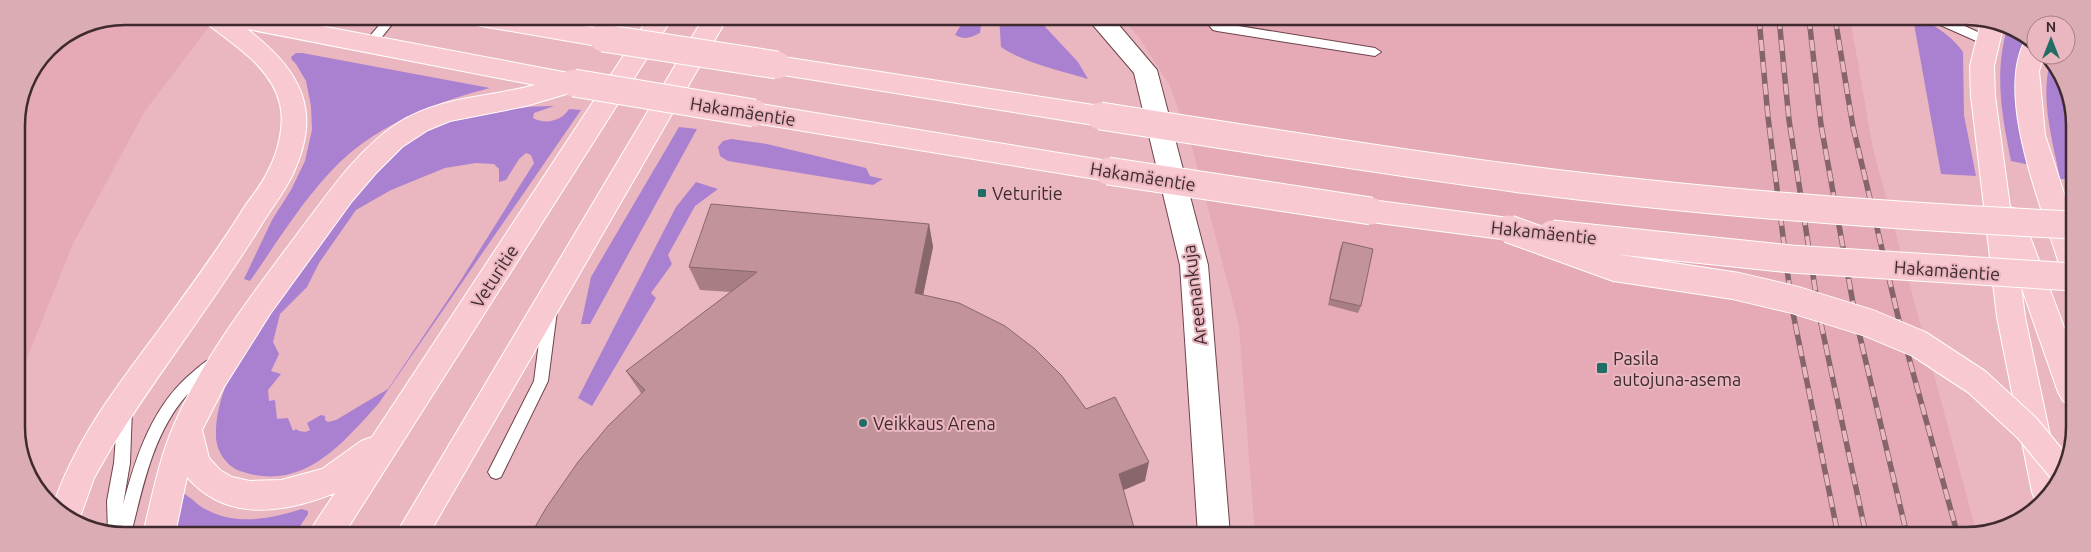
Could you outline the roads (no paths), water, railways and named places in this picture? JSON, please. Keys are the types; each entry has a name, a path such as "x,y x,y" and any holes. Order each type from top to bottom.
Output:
{"main road":[{"path":"67,508 74,487 95,447 231,252 278,177 288,152 292,135 293,105 286,83 257,48 225,25"},
{"name":"Hakamäentie","path":"269,25 574,83 1371,211 1509,229 1790,259 2066,277"},
{"path":"524,25 1100,116 1523,179 1778,206 1972,221 2066,225"},
{"path":"581,25 595,37"},
{"name":"Veturitie","path":"330,527 656,25"},
{"path":"416,527 711,25"},
{"path":"1989,31 1982,66 1992,165 2011,317 2046,487"},
{"path":"2029,65 2027,71 2032,135 2066,242"},
{"path":"161,527 172,474 187,428 231,348 331,209 372,160 407,130 465,108 522,97 574,83"},
{"path":"1992,165 2066,374"},
{"path":"1509,229 1618,268 1736,286 1795,300 1869,323 1919,344 1977,382 2027,428 2058,465"},
{"path":"187,428 191,451 198,468 221,489 236,494 256,496 278,496 334,479 387,439"}],"street":[{"name":"Areenankuja","path":"1105,25 1145,70 1194,265 1213,527"}],"lane":[{"path":"369,45 385,25"},
{"path":"1215,25 1217,27 1375,52"},
{"path":"1964,25 1989,31"},
{"path":"496,472 541,381 552,298"},
{"path":"124,527 145,460 164,416 180,392 231,348"},
{"path":"116,527 115,501 122,463 126,400"}],"railway":[{"path":"1760,25 1768,117 1792,308 1836,527"},
{"path":"1780,25 1789,120 1819,314 1864,527"},
{"path":"1810,25 1821,125 1856,320 1905,527"},
{"path":"1836,25 1853,127 1901,329 1956,527"}],"place":[{"name":"Veturitie","path":"982,193"},
{"name":"Pasila autojuna-asema","path":"1602,368"},
{"name":"Veikkaus Arena","path":"863,423"}]}
